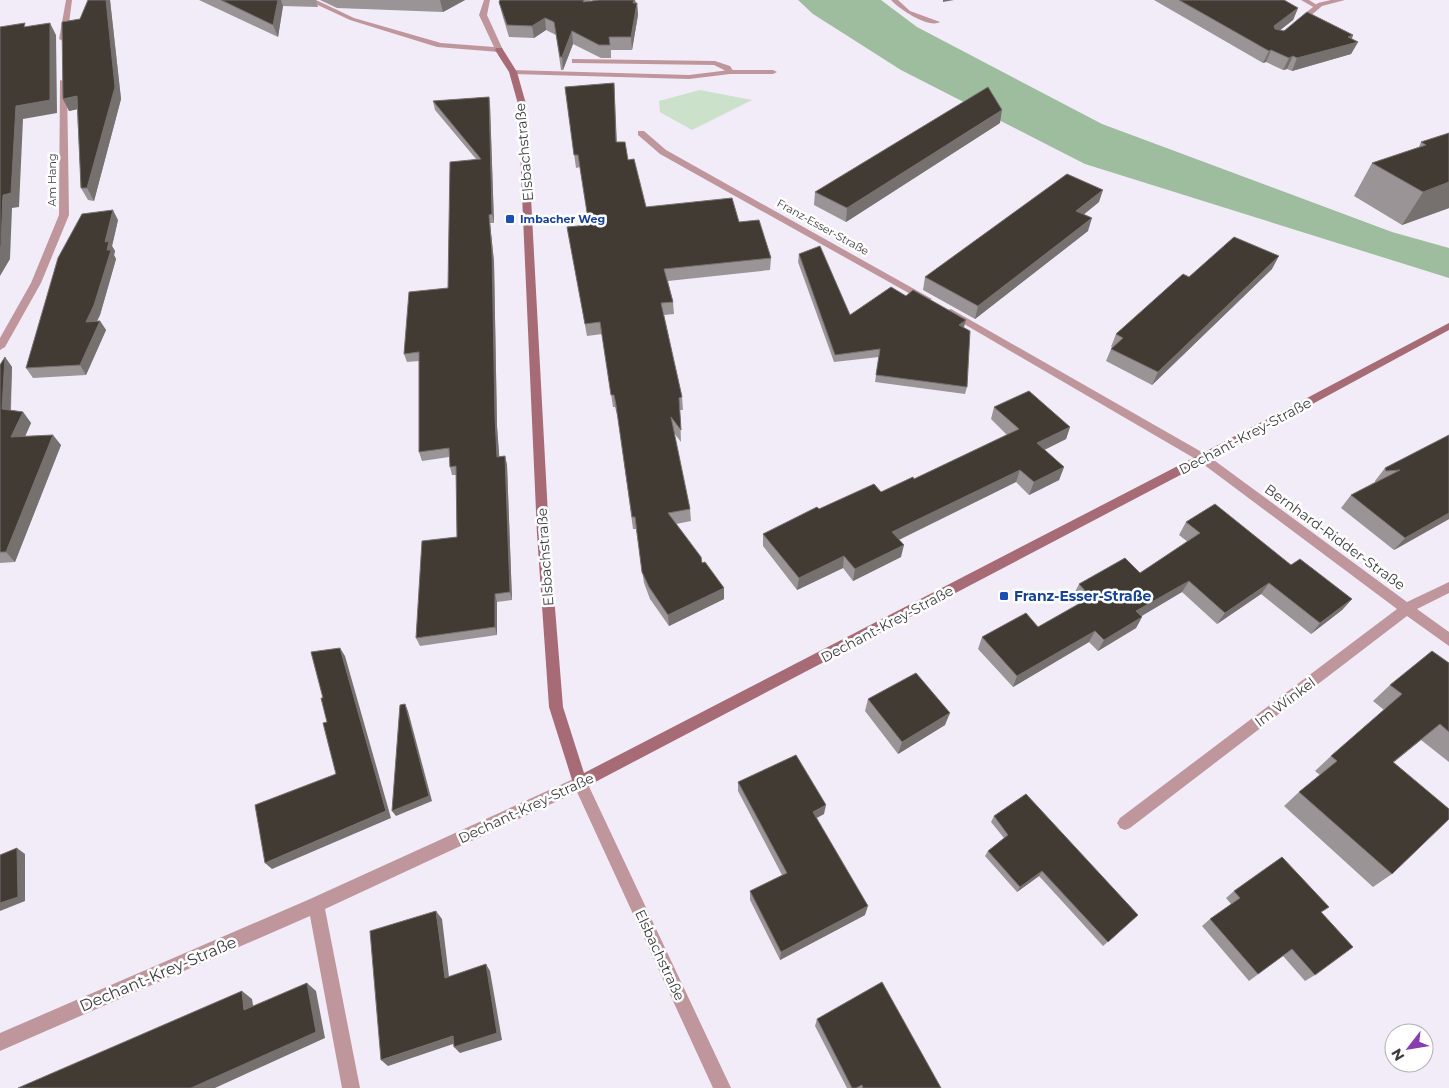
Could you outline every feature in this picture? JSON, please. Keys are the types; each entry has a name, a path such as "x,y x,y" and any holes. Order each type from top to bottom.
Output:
{"street":[{"path":"63,49 62,30 69,0"},
{"path":"310,0 352,19 440,45 499,50"},
{"name":"Elsbachstraße","path":"487,0 483,14 499,50 513,72 523,114 543,534 556,707 580,783 722,1088"},
{"path":"894,0 908,12 936,22"},
{"path":"1304,0 1317,7"},
{"path":"1288,29 1320,4 1342,0"},
{"path":"575,61 715,63 727,68 730,72"},
{"name":"Am Hang","path":"0,346 36,283 64,215 63,69"},
{"path":"513,72 689,77 730,72 774,72"},
{"name":"Franz-Esser-Straße","path":"641,133 663,152 1049,367 1203,458"},
{"name":"Dechant-Krey-Straße","path":"0,1042 316,906 580,783 1203,458 1449,326"},
{"name":"Bernhard-Ridder-Straße","path":"1203,458 1449,640"},
{"name":"Im Winkel","path":"1125,823 1407,609 1449,587"},
{"path":"316,906 352,1088"}],"green space":[{"path":"798,0 881,0 917,27 1102,124 1392,232 1449,248 1449,278 1085,164 901,70 813,14"},
{"path":"700,90 752,100 692,130 660,112 659,101"}],"building":[{"path":"88,0 106,0 115,87 87,188 81,188 77,96 63,99 62,22 80,19"},
{"path":"221,0 278,0 273,25"},
{"path":"500,0 584,0 583,2 634,0 633,3 637,3 631,37 609,37 610,45 599,45 572,31 562,57 560,57 554,22 545,18 532,26 507,25 499,2"},
{"path":"1179,0 1284,0 1298,8 1274,26 1275,29 1284,31 1307,12 1353,35 1348,37 1358,42 1297,58 1293,56 1289,58 1271,50 1269,51"},
{"path":"25,23 24,27 50,23 50,100 16,106 11,193 3,195 0,248 0,27"},
{"path":"614,83 616,142 625,142 628,160 634,159 646,207 732,198 739,222 759,220 771,258 664,269 673,302 661,303 682,397 679,398 681,430 671,417 690,509 668,513 701,557 702,563 705,562 724,588 668,615 649,587 642,572 635,517 632,517 616,405 614,395 611,395 600,322 585,324 567,227 589,225 578,155 574,155 565,87"},
{"path":"988,87 1002,110 847,208 815,192"},
{"path":"489,97 492,214 489,215 492,253 495,417 497,457 505,456 510,592 495,594 495,627 416,638 422,541 457,537 456,466 450,467 449,448 419,452 419,352 404,354 409,292 448,288 450,162 481,159 433,101"},
{"path":"1449,133 1449,182 1423,192 1372,163 1426,145 1421,142"},
{"path":"1067,174 1103,190 1076,211 1092,218 978,306 925,277"},
{"path":"113,210 105,242 109,241 107,250 111,250 94,305 86,322 100,321 80,365 26,368 58,258 82,214"},
{"path":"1234,237 1279,256 1158,372 1111,349 1123,338 1116,334 1183,274 1189,277"},
{"path":"820,246 850,315 891,287 906,296 913,290 966,320 959,325 970,331 967,387 876,375 880,349 835,355 799,254"},
{"path":"5,357 2,409 23,412 11,437 53,435 6,552 0,552 0,365"},
{"path":"1029,391 1070,427 1037,443 1064,467 1034,482 1020,470 892,532 904,545 855,569 844,556 799,578 763,534 817,507 819,509 874,484 881,492 913,477 914,479 1019,429 994,407"},
{"path":"1449,435 1449,513 1405,538 1351,495 1400,470 1386,471 1385,468"},
{"path":"1215,504 1291,565 1300,559 1352,599 1320,623 1269,583 1225,613 1189,581 1136,611 1142,617 1104,640 1095,631 1017,676 982,637 1026,613 1038,627 1091,597 1079,584 1125,558 1140,573 1200,533 1186,522"},
{"path":"340,648 386,811 265,863 255,805 336,774 323,723 327,722 321,698 323,698 311,652"},
{"path":"1432,651 1449,663 1449,732 1440,724 1393,762 1449,809 1449,819 1392,874 1299,792 1337,761 1331,756 1402,694 1390,685"},
{"path":"916,673 950,713 902,742 868,699"},
{"path":"405,704 429,796 392,811 400,705"},
{"path":"796,755 826,805 813,812 868,906 781,952 750,891 787,873 738,782"},
{"path":"1026,794 1138,915 1108,942 1042,871 1020,887 988,851 1008,835 994,816"},
{"path":"17,848 18,897 0,903 0,855"},
{"path":"1282,857 1329,907 1321,912 1353,947 1315,975 1292,949 1258,974 1210,919 1240,898 1234,891"},
{"path":"436,911 445,978 486,964 497,1033 454,1047 453,1036 381,1060 370,931"},
{"path":"882,982 941,1088 863,1088 862,1085 852,1088 817,1019"},
{"path":"307,983 316,1032 191,1088 18,1088 242,991 244,1010"}],"place":[{"name":"Imbacher Weg","path":"510,219"},
{"name":"Franz-Esser-Straße","path":"1004,596"}]}
